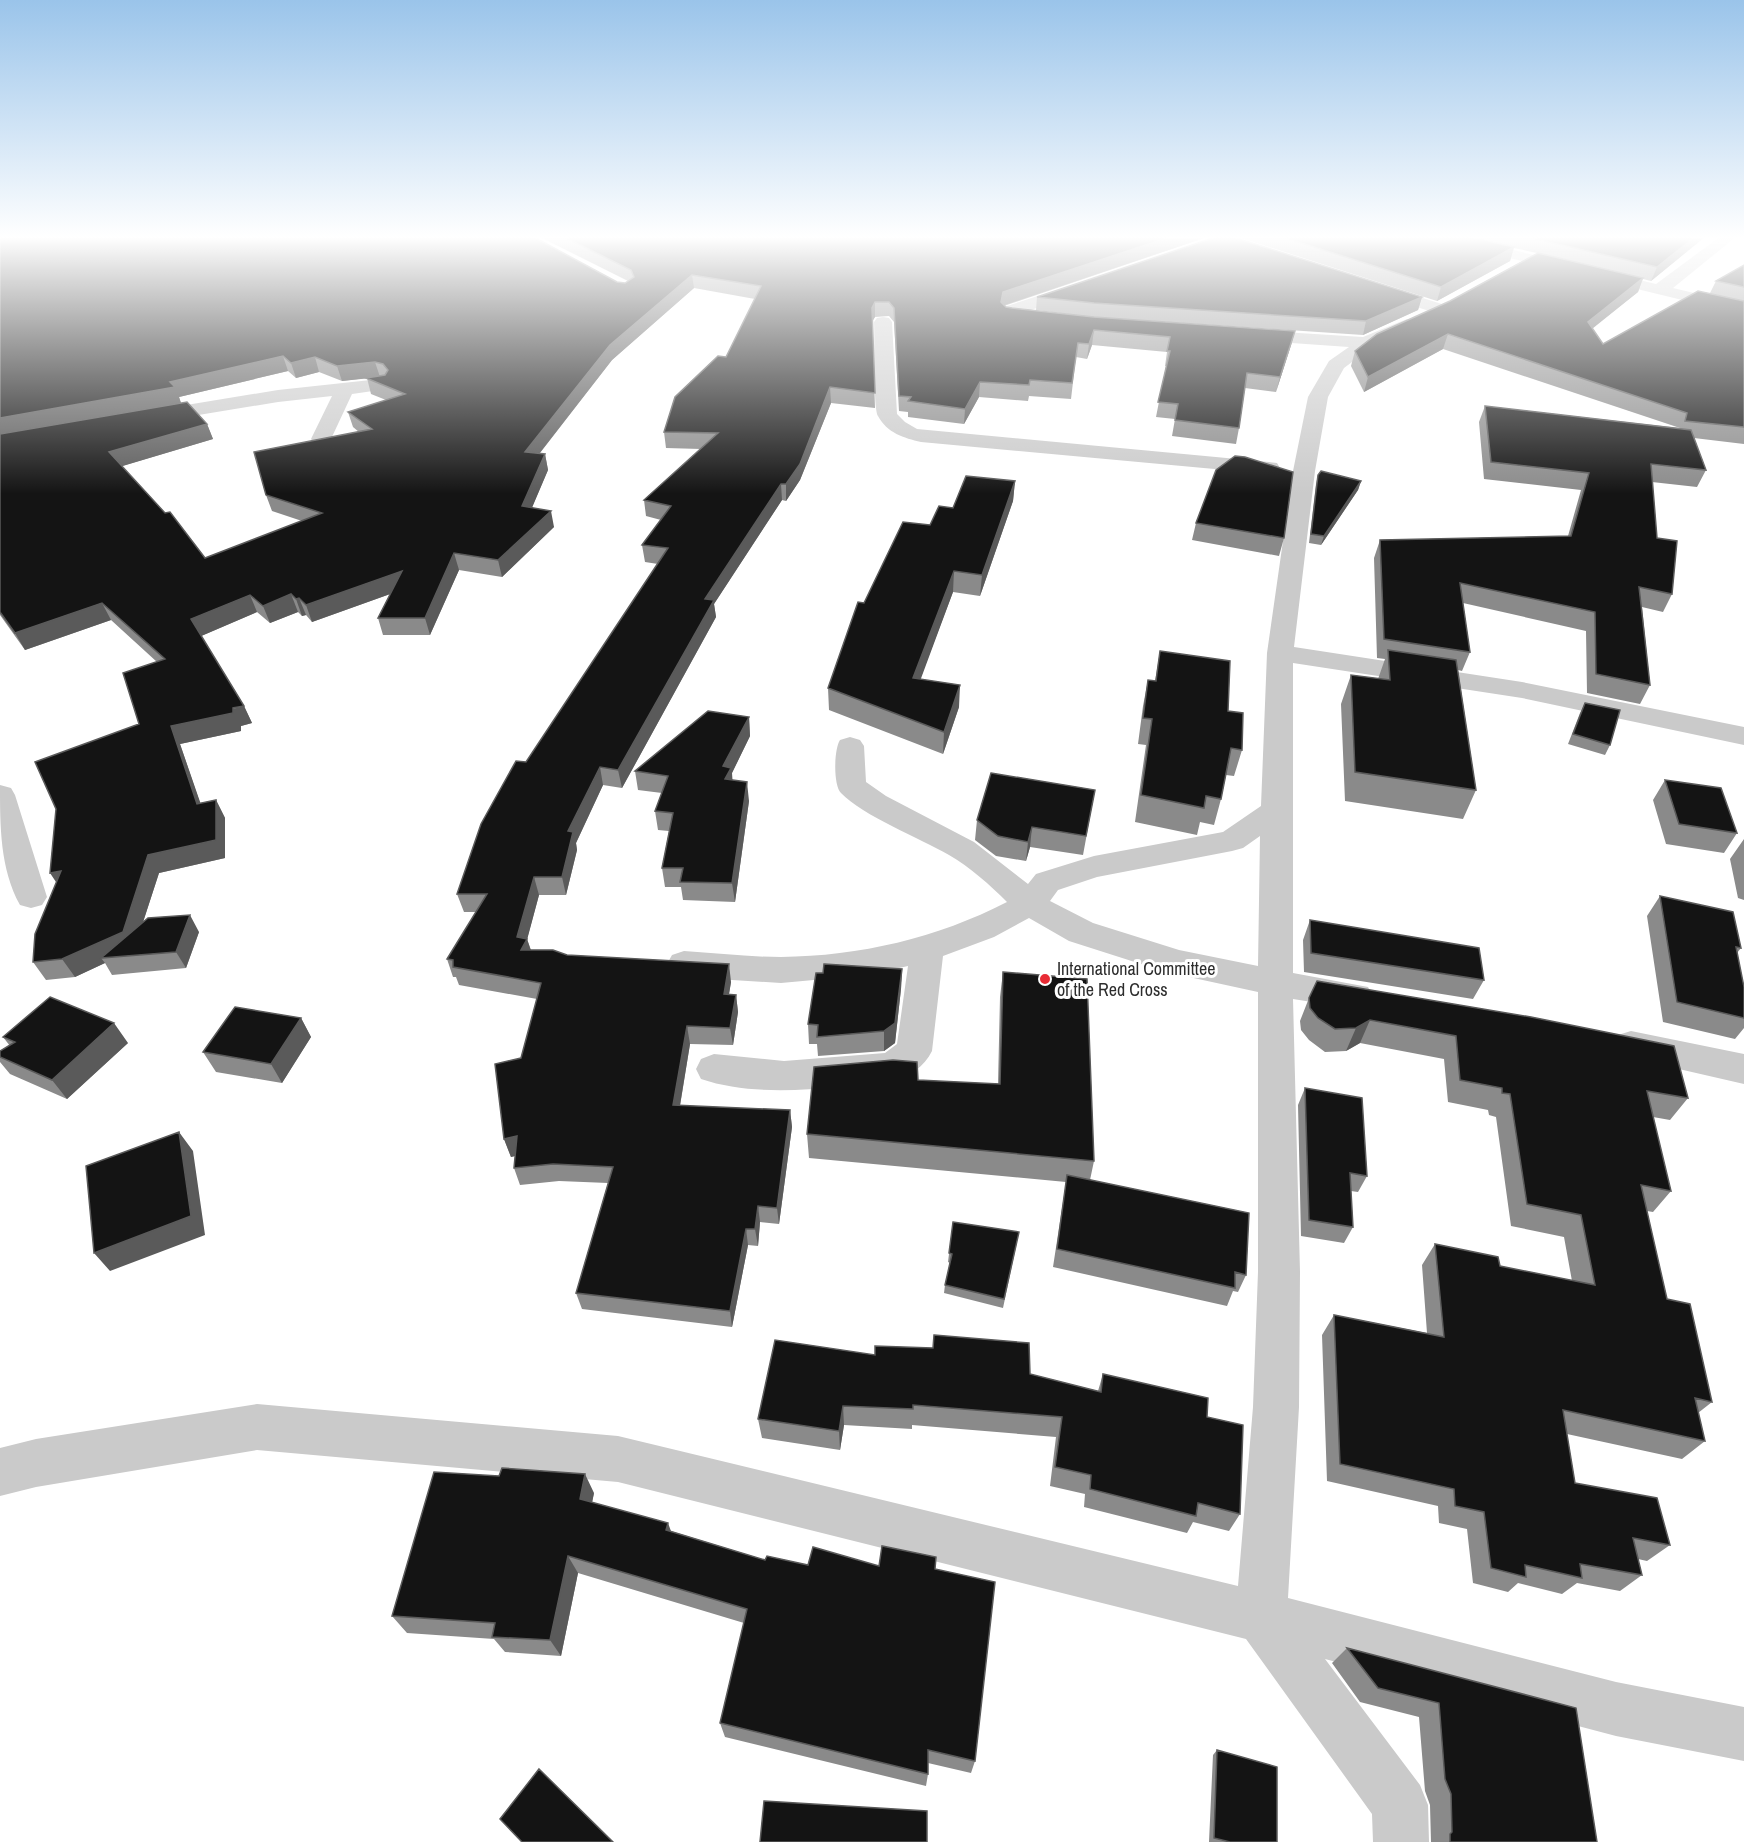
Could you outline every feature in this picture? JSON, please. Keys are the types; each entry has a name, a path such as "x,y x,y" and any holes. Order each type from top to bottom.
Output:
{"street":[{"path":"883,322 887,414 895,426 908,432 921,436 1304,471"},
{"path":"1401,1842 1400,1805 1261,1617 1277,1385 1279,1272 1275,1055 1276,810 1280,653 1304,471 1318,397 1336,365 1366,343 1411,322"},
{"path":"1235,334 1366,343"},
{"path":"132,421 220,404 380,385"},
{"path":"321,439 345,388"},
{"path":"1280,653 1522,690 1744,736"},
{"path":"850,746 851,786 875,803 963,849 1003,879 1029,904 1081,932 1178,963 1276,983 1392,1002"},
{"path":"0,795 31,897"},
{"path":"653,962 781,970 868,962 927,949 982,929 1029,904 1047,882 1094,867 1232,840 1276,810"},
{"path":"714,1069 784,1077 893,1067 914,1051 927,949"},
{"path":"1599,1039 1744,1069"},
{"path":"0,1472 36,1463 257,1427 618,1460 1261,1617 1616,1709 1744,1734"}],"building":[{"path":"0,322 637,322 610,345 525,452 545,454 522,506 551,511 498,560 454,553 425,618 378,618 402,571 306,605 291,594 263,606 250,595 191,619 244,706 233,708 233,713 171,726 197,804 216,800 216,840 148,855 123,932 62,959 33,962 35,934 61,871 50,873 56,809 35,762 139,724 123,673 165,659 102,603 15,633 0,612 0,434 187,402 207,424 109,452 165,513 170,512 205,558 322,513 266,495 254,452 372,429 348,412 405,394 366,378 385,375 388,370 383,364 375,362 337,366 315,357 291,363 283,356 170,382 175,387 0,418"},
{"path":"743,322 872,322 875,393 830,387 800,464 786,484 781,484 705,599 714,600 618,770 600,767 568,831 573,832 562,877 534,877 517,937 527,939 521,950 553,950 567,955 729,964 724,994 736,995 730,1028 687,1026 673,1105 790,1110 777,1208 758,1206 755,1229 746,1229 730,1311 576,1293 613,1167 553,1164 514,1168 517,1136 504,1139 495,1064 521,1058 541,983 453,967 453,960 447,959 487,894 457,894 481,824 516,761 526,762 668,548 642,545 671,506 644,500 718,433 664,432 675,397 718,356 726,357"},
{"path":"895,322 1165,322 1295,331 1280,377 1247,373 1239,428 1175,420 1178,404 1158,402 1170,351 1167,351 1170,337 1094,330 1089,344 1078,343 1072,383 1030,380 1029,385 980,382 965,409 908,401 911,397 899,396"},
{"path":"1404,322 1588,322 1603,344 1643,322 1744,322 1744,427 1685,421 1687,413 1448,334 1368,377 1355,351 1377,334"},
{"path":"1485,406 1691,430 1706,470 1651,464 1657,538 1677,541 1672,594 1639,587 1650,685 1596,674 1595,612 1460,583 1470,652 1384,639 1380,540 1571,536 1589,473 1491,462"},
{"path":"1235,456 1293,472 1284,538 1196,523 1216,470"},
{"path":"1321,471 1361,481 1324,536 1311,534 1318,475"},
{"path":"966,476 1015,481 982,575 954,571 913,678 960,685 944,732 828,688 858,602 864,603 903,522 930,525 939,506 953,508"},
{"path":"1388,650 1456,660 1476,790 1355,772 1351,675 1390,680"},
{"path":"1160,651 1230,661 1228,711 1243,713 1242,750 1231,748 1221,799 1206,796 1204,808 1141,795 1152,719 1143,718 1148,680 1156,681"},
{"path":"1585,703 1620,710 1610,745 1573,734"},
{"path":"708,711 749,717 723,766 731,768 725,779 747,782 732,883 680,882 683,868 662,868 673,813 655,811 668,776 635,771"},
{"path":"991,773 1095,790 1086,836 1032,827 1028,842 998,836 977,820"},
{"path":"1665,780 1721,788 1737,833 1679,824"},
{"path":"1660,896 1733,912 1741,948 1736,947 1744,987 1744,1018 1677,1002"},
{"path":"190,915 176,952 101,958 148,918"},
{"path":"1310,920 1479,948 1484,980 1311,953"},
{"path":"824,964 902,969 895,1023 884,1031 817,1037 818,1025 808,1024 816,973 823,973"},
{"path":"1003,972 1087,979 1094,1161 807,1134 814,1067 893,1060 917,1062 918,1080 1000,1084"},
{"path":"1317,981 1531,1017 1674,1046 1688,1098 1647,1091 1671,1191 1641,1185 1667,1299 1690,1304 1712,1402 1695,1398 1705,1441 1563,1410 1575,1483 1657,1498 1670,1545 1633,1538 1642,1575 1580,1564 1582,1578 1525,1565 1526,1577 1491,1568 1484,1512 1455,1506 1454,1489 1340,1464 1334,1315 1444,1337 1435,1244 1498,1257 1500,1266 1595,1285 1581,1215 1527,1204 1510,1094 1502,1093 1502,1088 1460,1080 1456,1036 1370,1020 1356,1028 1335,1029 1318,1018 1310,1008 1309,998"},
{"path":"50,997 114,1023 52,1080 0,1057 0,1051 15,1042 3,1037"},
{"path":"235,1007 301,1018 271,1064 203,1052"},
{"path":"1305,1088 1362,1098 1367,1176 1350,1173 1353,1227 1309,1220"},
{"path":"179,1132 191,1216 94,1253 86,1166"},
{"path":"1067,1175 1249,1213 1246,1275 1235,1272 1235,1288 1057,1249"},
{"path":"953,1222 1019,1232 1004,1299 945,1285 952,1254 949,1253"},
{"path":"934,1335 1029,1343 1030,1374 1101,1392 1103,1374 1208,1398 1207,1417 1243,1425 1240,1514 1198,1503 1196,1516 1090,1489 1091,1475 1055,1467 1062,1417 913,1405 913,1409 843,1406 839,1431 758,1419 775,1340 875,1355 875,1346 933,1348"},
{"path":"502,1468 585,1474 580,1499 668,1523 666,1530 765,1560 767,1556 808,1565 813,1547 879,1566 882,1546 936,1557 935,1569 995,1582 975,1761 928,1750 928,1774 720,1723 747,1609 568,1556 550,1640 492,1637 495,1623 392,1616 434,1472 499,1476"},
{"path":"1347,1648 1576,1708 1597,1842 1450,1842 1451,1794 1445,1779 1439,1703 1378,1688"},
{"path":"1217,1750 1277,1767 1277,1842 1230,1842 1214,1838"},
{"path":"539,1769 613,1842 522,1842 500,1819"},
{"path":"764,1801 927,1811 927,1842 760,1842"}],"place":[{"name":"International Committee of the Red Cross","path":"1045,979"}]}
